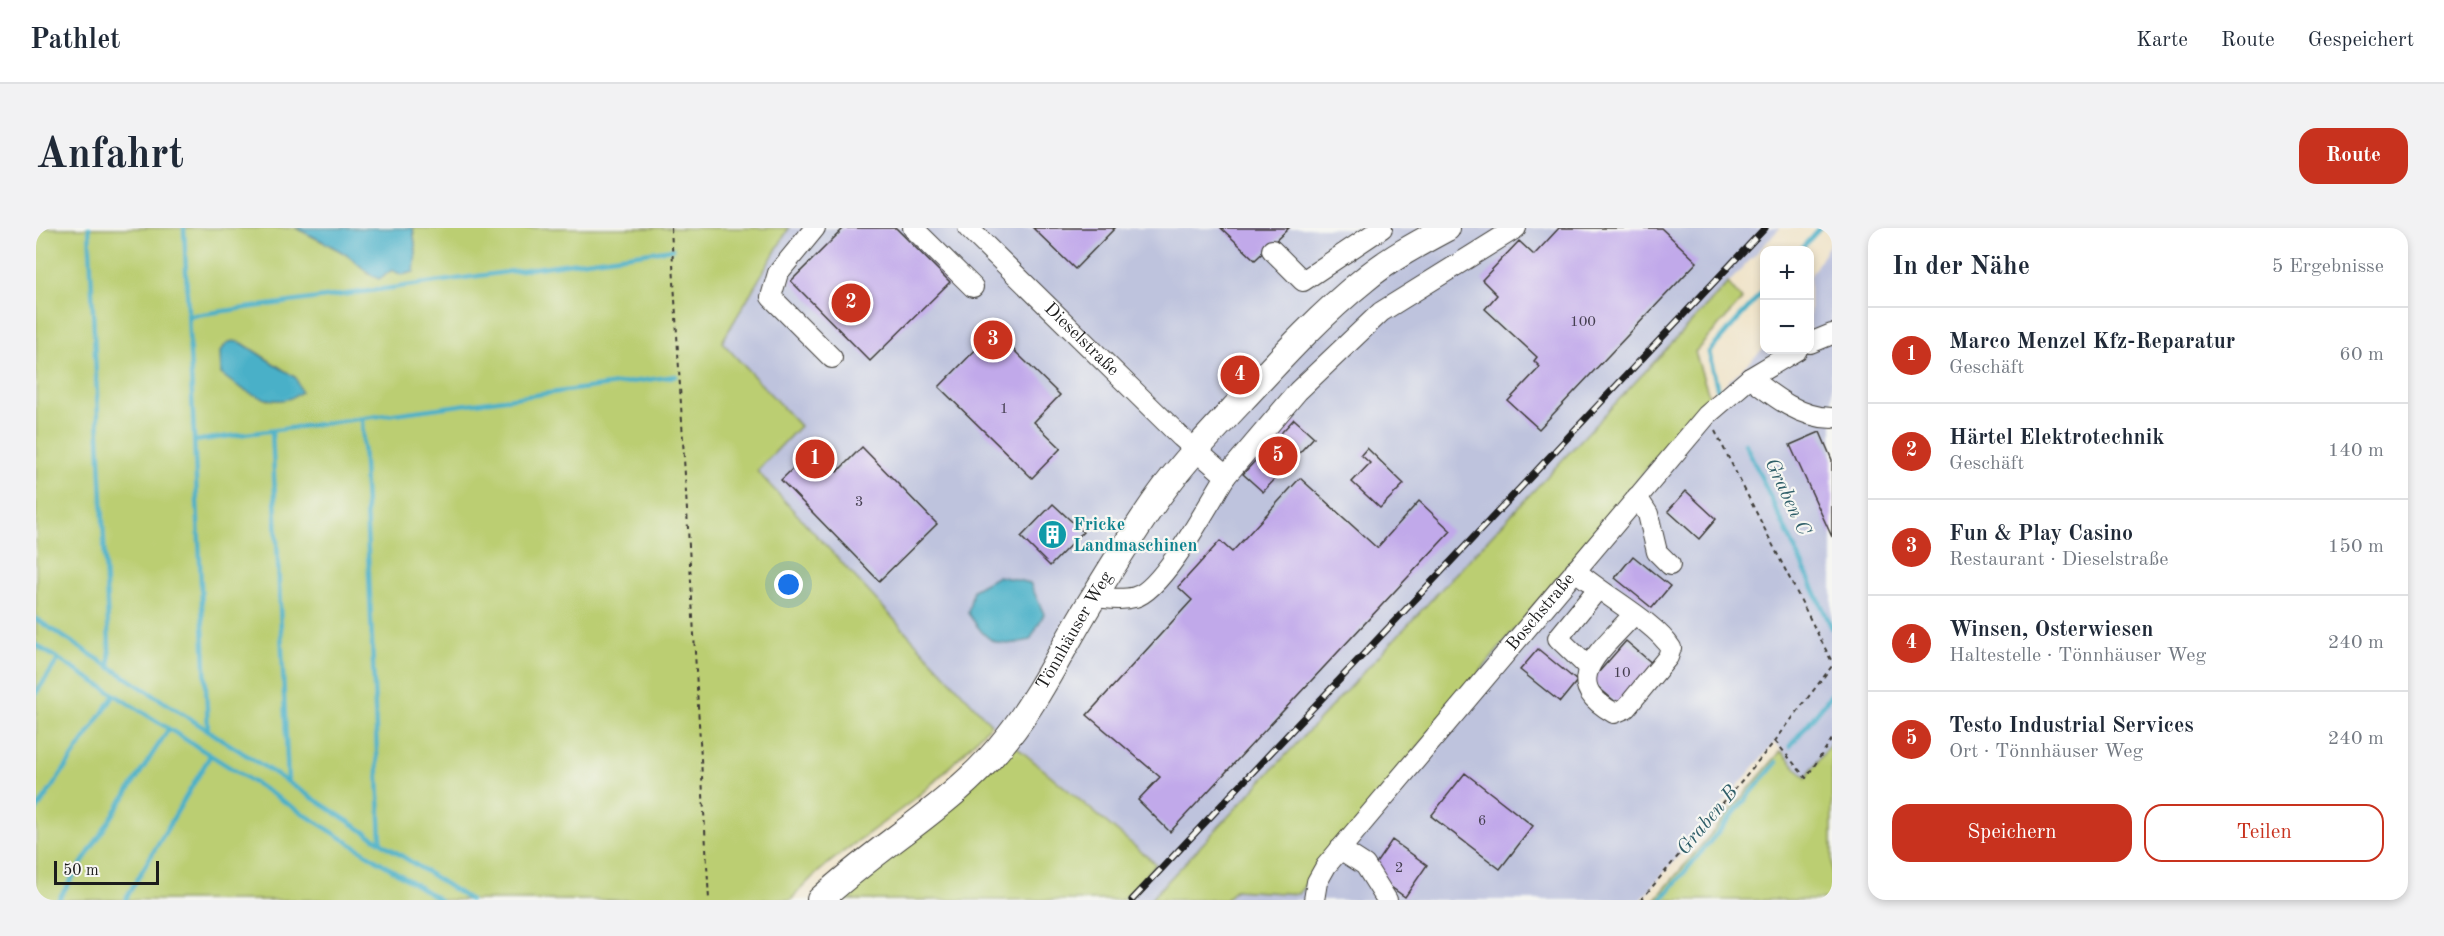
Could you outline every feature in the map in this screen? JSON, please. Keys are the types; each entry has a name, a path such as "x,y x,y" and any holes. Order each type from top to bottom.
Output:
{"main road":[{"name":"Tönnhäuser Weg","path":"820,900 861,863 969,779 1007,739 1049,675 1093,597 1159,496 1196,450 1312,326 1364,279 1408,249 1447,228"}],"street":[{"path":"815,228 778,273 771,297 832,358"},
{"path":"913,228 973,287"},
{"name":"Dieselstraße","path":"968,228 1196,450 1226,476"},
{"path":"1272,250 1303,281 1382,228"},
{"path":"1093,597 1123,599 1137,597 1163,575 1226,476 1298,392 1381,312 1516,228"},
{"path":"1814,341 1832,334"},
{"name":"Boschstraße","path":"1314,900 1317,882 1326,866 1707,415 1750,378 1790,354"},
{"path":"1750,378 1775,397 1814,418 1832,418"},
{"path":"1637,497 1648,514 1657,552 1670,565"},
{"path":"1575,570 1597,590 1633,615 1665,640 1671,648 1668,657 1626,708 1614,713 1601,706 1586,691 1584,680 1588,667 1633,615"},
{"path":"1588,667 1558,638 1597,590"},
{"path":"1340,849 1365,865 1387,900"}],"path":[{"path":"671,228 709,900"},
{"path":"1707,415 1832,662"},
{"path":"1641,900 1775,741 1832,666"},
{"path":"1775,741 1806,778 1832,739"}],"shaded area":[{"path":"789,228 1780,228 1763,246 1760,246 1760,249 1150,900 1122,900 1156,863 991,724 757,470 722,342"},
{"path":"1832,240 1832,741 1806,778 1775,742 1641,900 1226,900 1235,890 1298,894 1685,422 1760,352 1760,354 1814,354 1814,270"}],"green space":[{"path":"36,228 296,228 341,251 364,267 368,274 384,276 416,252 413,228 789,228 722,342 800,426 757,471 991,724 930,786 817,873 791,900 36,900","holes":["242,343 296,378 268,400 221,374"]},
{"path":"1728,283 1742,300 1695,352 1710,399 1685,422 1298,894 1235,890 1226,900 1150,900"},
{"path":"1832,741 1832,900 1655,900 1781,751 1806,778"},
{"path":"1012,743 1156,864 1123,900 830,900"}],"water":[{"path":"296,228 413,228 416,252 414,272 402,275 392,270 379,279 342,252"},
{"path":"233,341 242,343 296,378 301,392 292,398 271,400 239,387 221,374 220,352 227,343"},
{"path":"998,576 1030,583 1044,614 1030,640 1008,644 993,641 981,631 968,613 973,590"}],"building":[{"path":"844,228 896,228 950,282 870,361 791,281"},
{"path":"1033,228 1115,228 1075,269"},
{"path":"1221,228 1289,228 1255,260"},
{"path":"1559,228 1661,228 1697,262 1539,429 1508,401 1540,367 1534,361 1537,357 1485,309 1497,295 1482,280 1519,241 1534,255"},
{"path":"994,331 1060,395 1034,422 1061,448 1032,478 939,387"},
{"path":"1294,419 1314,437 1263,492 1243,474"},
{"path":"1820,432 1832,460 1832,537 1790,445"},
{"path":"862,447 937,524 879,581 781,480 814,448 837,472"},
{"path":"1367,448 1404,484 1380,508 1352,482 1370,463 1361,455"},
{"path":"1300,478 1377,548 1419,501 1451,531 1170,832 1138,800 1160,777 1087,715 1192,600 1178,587 1220,541 1232,552"},
{"path":"1686,491 1716,519 1699,539 1668,511"},
{"name":"Fricke Landmaschinen","path":"1053,504 1083,532 1050,566 1021,537"},
{"path":"1633,556 1670,586 1652,608 1615,578"},
{"path":"1626,641 1654,665 1619,705 1591,681"},
{"path":"1538,649 1577,681 1560,702 1520,670"},
{"path":"1465,773 1533,826 1500,869 1431,816"},
{"path":"1392,840 1427,865 1405,897 1370,872"}],"waterway":[{"path":"89,228 110,667"},
{"path":"184,228 208,730"},
{"name":"Graben C","path":"1804,246 1820,228"},
{"path":"188,316 673,249"},
{"name":"Graben C","path":"1718,391 1709,352 1760,295"},
{"path":"194,441 676,376"},
{"path":"362,419 381,842"},
{"path":"272,431 288,782"},
{"name":"Graben C","path":"1745,443 1832,628"},
{"path":"36,619 470,900"},
{"path":"36,645 440,900"},
{"path":"36,693 58,660"},
{"name":"Graben B","path":"1790,746 1832,694"},
{"path":"36,811 114,696"},
{"path":"58,900 168,730"},
{"path":"125,900 210,756"},
{"name":"Graben B","path":"1661,900 1777,762"}],"railway":[{"path":"1132,900 1765,228"}],"place":[{"name":"Härtel Elektrotechnik","path":"851,303"},
{"name":"Fun & Play Casino","path":"993,340"},
{"name":"Winsen, Osterwiesen","path":"1240,375"},
{"name":"Testo Industrial Services","path":"1278,456"},
{"name":"Marco Menzel Kfz-Reparatur","path":"815,459"},
{"name":"Fricke Landmaschinen","path":"1052,535"}]}
